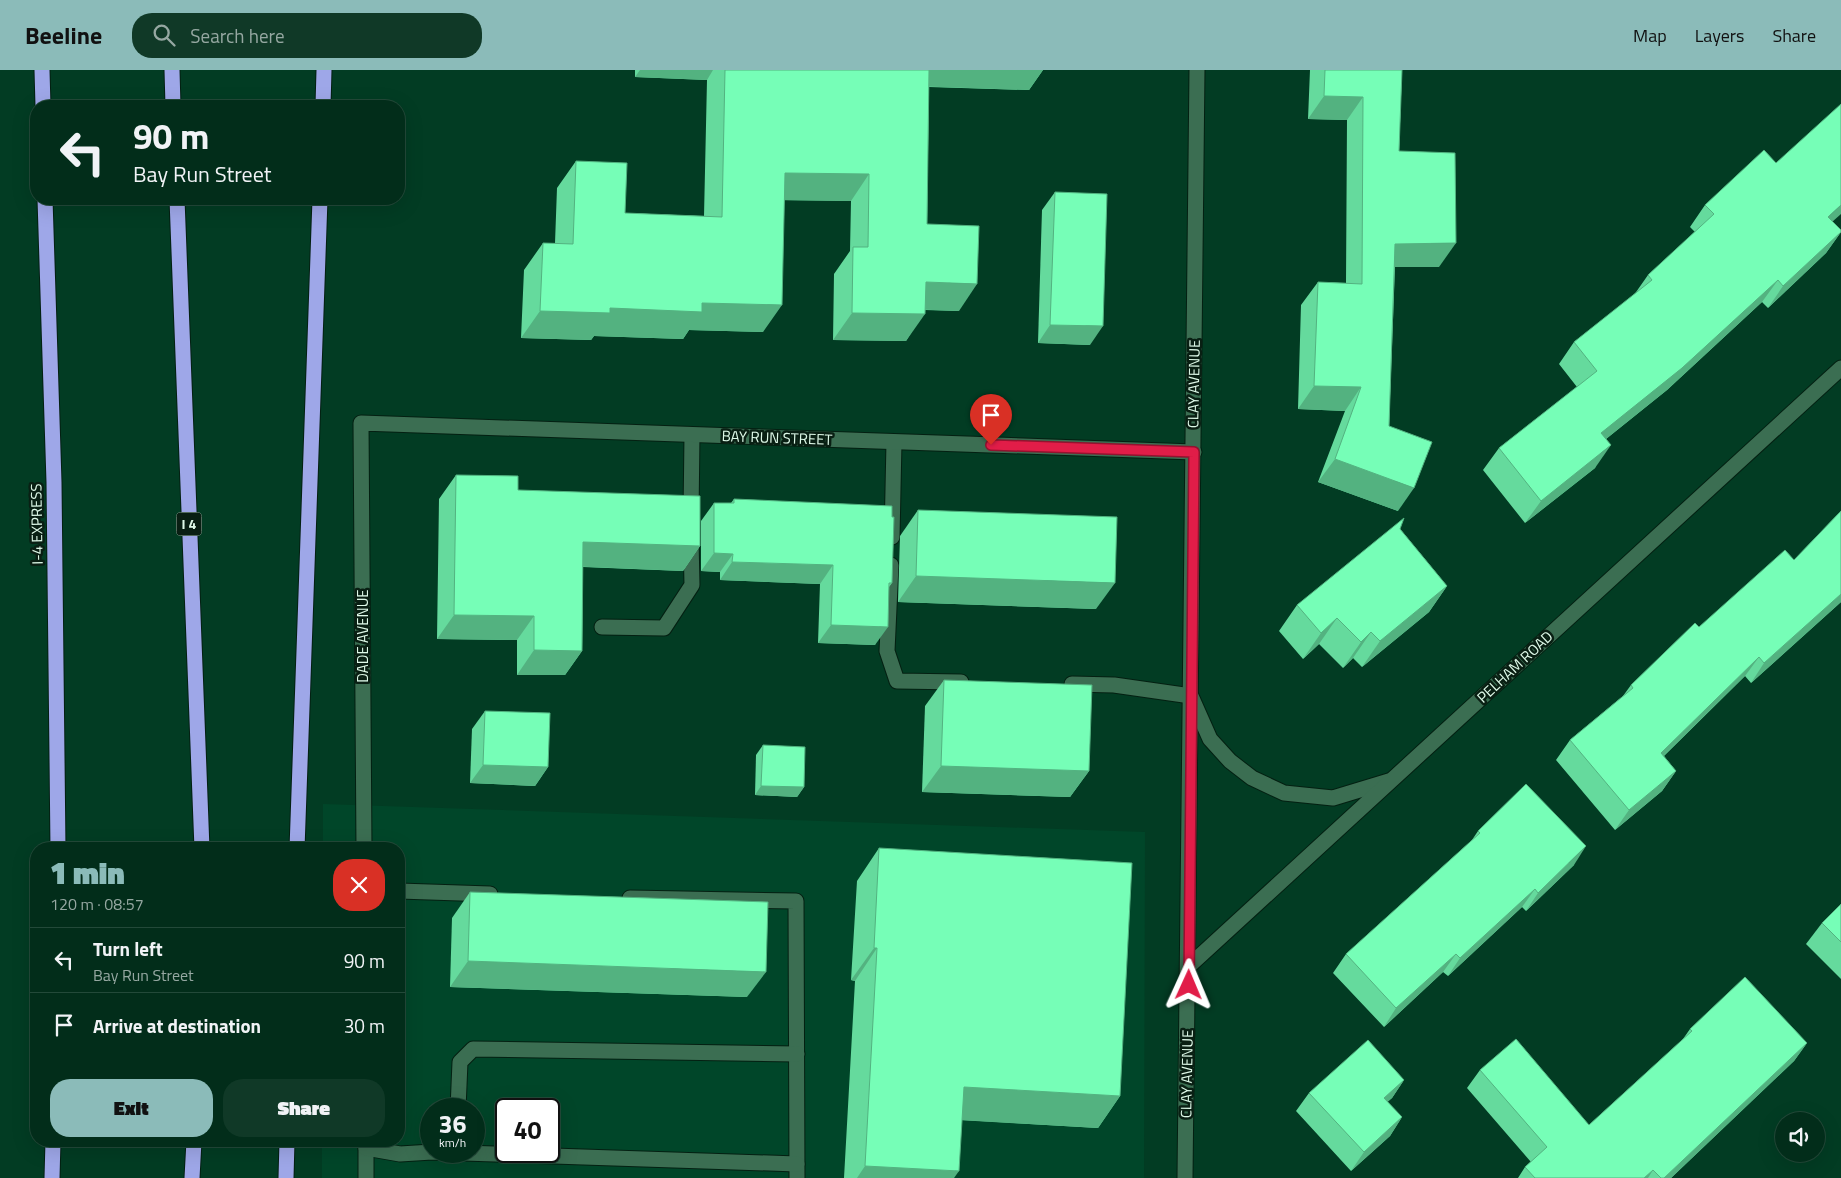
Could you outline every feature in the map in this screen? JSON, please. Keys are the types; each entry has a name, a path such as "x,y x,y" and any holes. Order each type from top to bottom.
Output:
{"highway":[{"path":"42,70 43,100"},
{"path":"172,70 173,100"},
{"path":"323,100 324,70"},
{"name":"I-4 EXPRESS","path":"46,205 54,482 58,842"},
{"name":"I 4","path":"177,205 202,842"},
{"path":"297,842 320,205"},
{"path":"52,1178 53,1147"},
{"path":"192,1178 194,1147"},
{"path":"286,1178 287,1147"}],"street":[{"name":"CLAY AVENUE","path":"1185,1178 1189,966 1198,70"},
{"name":"PELHAM ROAD","path":"1189,966 1841,368"},
{"name":"BAY RUN STREET","path":"361,423 1194,452"},
{"name":"DADE AVENUE","path":"361,423 364,842"},
{"path":"602,627 664,628 692,585 692,435"},
{"path":"894,442 887,651 897,681 976,682"},
{"path":"1055,684 1114,685 1191,696 1210,739 1230,761 1252,778 1284,793 1333,798 1392,780"},
{"path":"405,891 508,895"},
{"path":"485,1154 797,1171 796,902 617,897"},
{"path":"458,1098 460,1062 473,1049 797,1054"},
{"path":"366,1147 366,1178"},
{"path":"374,1147 400,1154 420,1153"}],"shaded area":[{"path":"323,804 1145,832 1144,1178 322,1178 322,1147 405,1147 405,842 323,842"}],"building":[{"path":"725,70 929,70 927,224 979,226 977,284 926,282 925,314 852,313 853,247 868,247 869,174 785,173 782,305 702,303 702,312 610,308 610,313 540,311 543,243 573,244 576,161 627,163 625,213 722,217"},
{"path":"1325,70 1402,70 1399,151 1455,153 1456,243 1395,244 1389,426 1432,442 1414,488 1335,459 1361,387 1314,386 1318,282 1362,284 1363,97 1324,96"},
{"path":"1841,104 1841,205 1828,217 1841,232 1783,286 1778,280 1682,368 1601,433 1611,445 1541,501 1499,448 1597,371 1574,342 1652,280 1648,275 1714,214 1705,205 1764,150 1776,163"},
{"path":"1055,192 1107,194 1103,326 1050,325"},
{"path":"456,475 518,476 518,490 700,496 700,546 583,542 582,651 534,650 534,616 454,615"},
{"path":"734,499 892,506 892,517 894,517 892,583 889,583 888,627 831,625 833,565 732,562 733,554 714,553 714,503 734,503"},
{"path":"918,510 1117,517 1115,583 916,576"},
{"path":"1841,511 1841,594 1764,663 1759,657 1661,753 1676,771 1629,810 1570,740 1633,688 1631,685 1695,623 1699,627 1785,550 1794,560"},
{"path":"1404,518 1400,529 1447,586 1380,641 1371,632 1361,642 1337,618 1321,633 1297,605"},
{"path":"944,680 1092,685 1089,771 941,766"},
{"path":"485,711 550,713 548,767 483,765"},
{"path":"763,745 805,747 804,787 761,786"},
{"path":"1526,784 1586,846 1538,893 1535,889 1460,958 1456,954 1396,1008 1346,954 1480,833 1478,831"},
{"path":"879,848 1132,863 1120,1096 964,1087 959,1171 865,1166 877,948 874,948"},
{"path":"470,892 768,902 766,972 468,961"},
{"path":"1841,904 1841,942 1822,923"},
{"path":"1745,977 1807,1043 1664,1178 1661,1178 1653,1170 1644,1178 1535,1178 1525,1167 1547,1147 1480,1070 1516,1039 1589,1125 1692,1031 1690,1029"},
{"path":"1368,1040 1404,1080 1384,1098 1402,1117 1364,1152 1309,1093"}],"route":[{"path":"991,445 1194,452 1189,985"}]}
